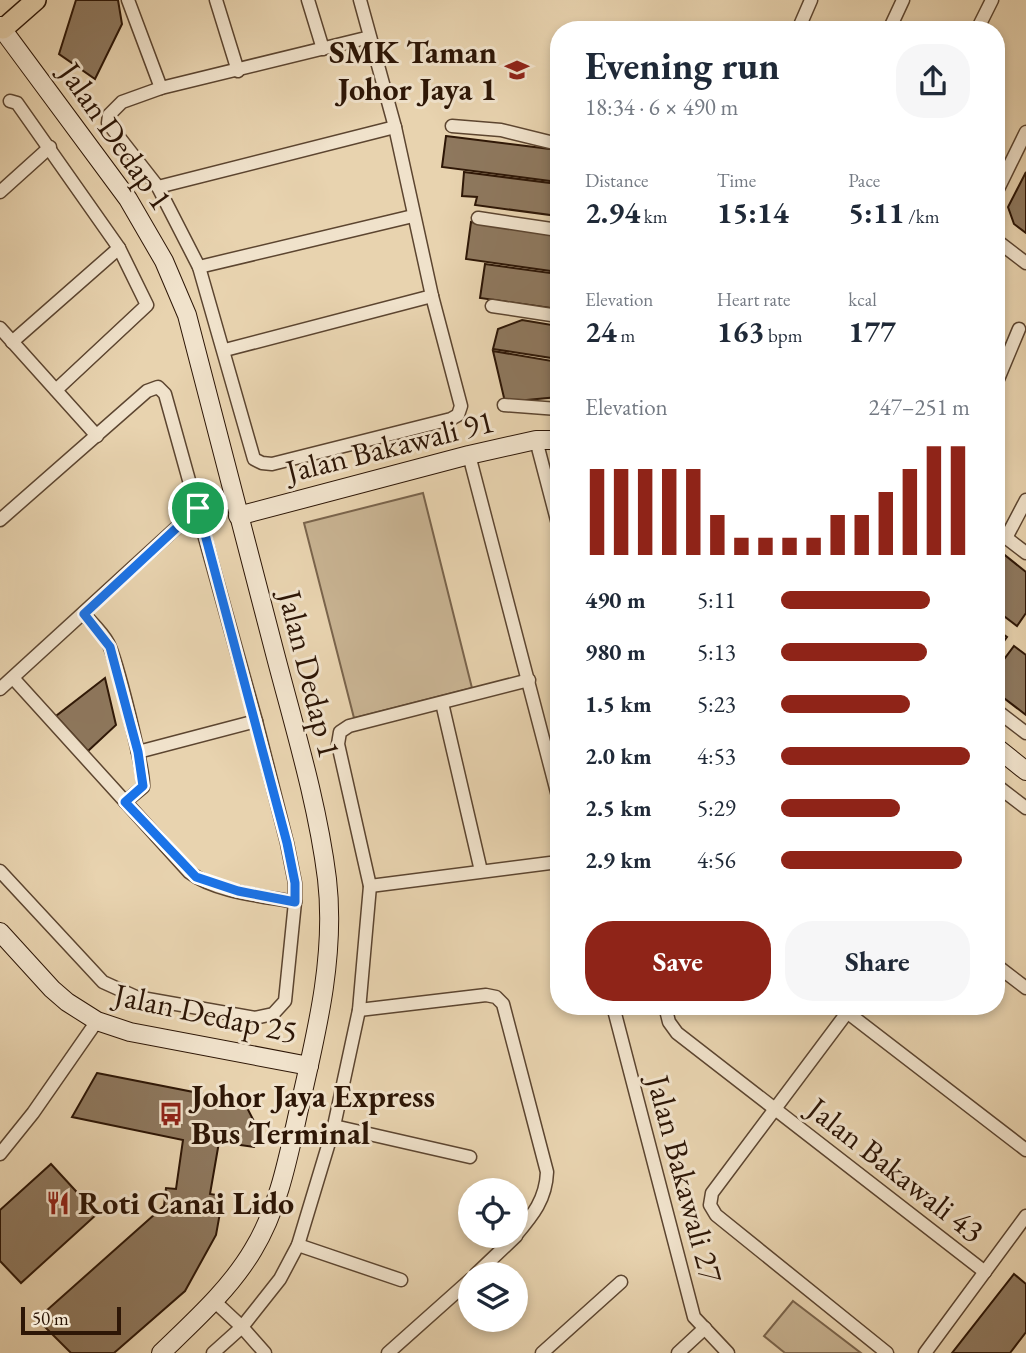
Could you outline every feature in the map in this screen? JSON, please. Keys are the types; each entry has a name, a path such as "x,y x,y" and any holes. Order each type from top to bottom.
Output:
{"main road":[{"path":"1,29 36,0"},
{"name":"Jalan Dedap 1","path":"1,29 128,199 164,261 187,315 296,735 327,881 326,977 309,1066 272,1217 241,1269 160,1353"},
{"name":"Jalan Bakawali 91","path":"238,516 469,455 536,440 550,440"},
{"path":"1005,754 1026,771"},
{"name":"Jalan Dedap 25","path":"0,932 60,995 97,1021 130,1032 309,1066"}],"street":[{"path":"128,0 161,88"},
{"path":"216,0 238,71"},
{"path":"307,0 323,49"},
{"path":"360,0 395,127 432,296 461,407 458,415 450,419 272,464 262,463 254,459 199,267 158,187 108,123 109,115 122,102 161,88 370,37"},
{"path":"802,21 811,0"},
{"path":"893,21 903,0"},
{"path":"982,21 992,0"},
{"path":"10,101 17,103 119,248 147,305 56,390"},
{"path":"452,126 501,130 550,142"},
{"path":"158,187 395,127"},
{"path":"1005,175 1026,132"},
{"path":"0,192 50,148"},
{"path":"199,267 414,216"},
{"path":"478,218 550,229"},
{"path":"1005,247 1026,263"},
{"path":"12,342 119,248"},
{"path":"225,351 432,296"},
{"path":"492,306 550,315"},
{"path":"0,328 97,436"},
{"path":"1005,362 1019,329"},
{"path":"0,520 147,391 158,387 165,394 256,720 289,853 295,902 285,1002 280,1009 265,1018 223,1014 133,996 97,977 0,871"},
{"path":"505,405 550,408"},
{"path":"536,440 550,473"},
{"path":"469,455 550,764"},
{"path":"0,500 10,511"},
{"path":"1005,529 1026,500"},
{"path":"0,689 198,508"},
{"path":"1005,537 1026,553"},
{"path":"84,614 110,647 138,752 143,786 125,802"},
{"path":"12,678 196,877 238,891 295,902"},
{"path":"213,1353 242,1327 280,1279 298,1245 334,1126 359,1010 370,886 339,749 340,732 349,726 529,680"},
{"path":"442,703 481,872"},
{"path":"1005,717 1026,733"},
{"path":"138,752 256,720"},
{"path":"1005,792 1026,808"},
{"path":"370,886 550,864"},
{"path":"1005,972 1026,988"},
{"path":"359,1010 486,995 496,997 503,1004 547,1172 547,1184 541,1201 528,1219"},
{"name":"Jalan Bakawali 27","path":"614,1015 694,1318 728,1353"},
{"name":"Jalan Bakawali 43","path":"667,1015 677,1033 985,1272"},
{"path":"841,1015 712,1194 710,1205 716,1215 887,1353"},
{"path":"855,1015 1026,1150"},
{"path":"1,1150 33,1113 97,1021"},
{"path":"334,1126 470,1157"},
{"path":"925,1353 1026,1216"},
{"path":"298,1245 401,1280"},
{"path":"488,1262 503,1248"},
{"path":"542,1353 621,1282"},
{"path":"388,1353 458,1291"},
{"path":"213,1300 265,1353"},
{"path":"678,1353 705,1328"}],"shaded area":[{"path":"423,493 472,688 354,718 304,523"},
{"path":"793,1301 861,1353 785,1353 764,1336"}],"building":[{"path":"76,0 118,0 122,24 95,79 59,54"},
{"path":"446,136 550,149 550,181 442,167"},
{"path":"464,172 550,183 550,215 475,205 477,197 462,196"},
{"path":"1026,172 1026,233 1014,224 1008,207"},
{"path":"471,222 550,234 550,271 466,259"},
{"path":"485,264 550,273 550,308 480,298"},
{"path":"522,320 550,325 550,358 493,349 498,329"},
{"path":"493,351 550,361 550,398 505,402"},
{"path":"1005,555 1026,572 1026,613 1017,626 1005,617"},
{"path":"1014,646 1026,655 1026,715 1005,699 1005,658"},
{"path":"105,678 116,725 88,751 56,716"},
{"path":"97,1073 244,1102 257,1127 260,1140 254,1147 219,1142 210,1194 223,1196 216,1235 185,1291 114,1353 71,1353 37,1319 164,1206 166,1188 176,1189 183,1140 72,1117"},
{"path":"51,1164 97,1214 21,1283 0,1261 0,1210"},
{"path":"1014,1274 1026,1284 1026,1332 1010,1353 952,1353"}],"place":[{"name":"SMK Taman Johor Jaya 1","path":"517,70"},
{"name":"Johor Jaya Express Bus Terminal","path":"171,1114"},
{"name":"Roti Canai Lido","path":"58,1203"}],"route":[{"path":"198,508 287,843 295,883 295,902 238,891 196,877 125,802 141,790 144,779 110,647 84,614 198,508"}]}
